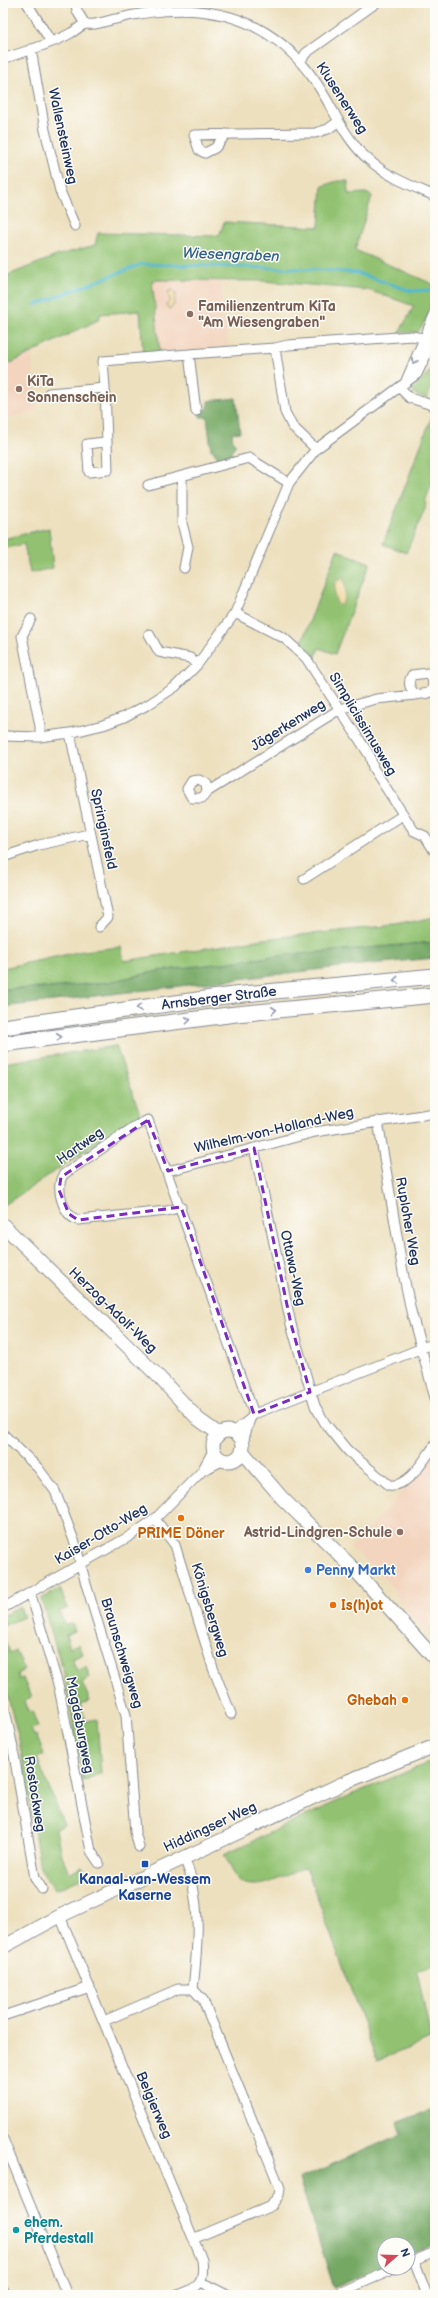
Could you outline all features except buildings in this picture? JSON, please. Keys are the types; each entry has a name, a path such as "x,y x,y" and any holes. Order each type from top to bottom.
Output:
{"main road":[{"name":"Arnsberger Straße","path":"3,1027 233,995 435,976"},
{"name":"Arnsberger Straße","path":"3,1044 236,1014 435,995"},
{"name":"Herzog-Adolf-Weg","path":"3,1225 158,1376 227,1449 266,1480 355,1570 435,1659"},
{"path":"227,1449 223,1432 233,1432"},
{"name":"Hiddingser Weg","path":"3,1947 60,1916 184,1857 348,1781 435,1746"}],"street":[{"path":"27,3 52,42"},
{"path":"76,3 80,18 85,24"},
{"path":"300,62 312,49 376,3"},
{"name":"Klusenerweg","path":"3,59 52,42 85,24 94,24 143,12 193,9 220,12 240,18 278,42 300,62 313,78 339,121 368,160 394,178 435,196"},
{"name":"Wallensteinweg","path":"31,50 47,137 60,191 75,226"},
{"path":"226,134 315,133 328,129 339,121"},
{"path":"3,736 40,738 70,733 124,717 150,704 175,686 197,665 235,613 289,483 316,450 417,374 431,338 435,313"},
{"path":"105,442 105,388 102,361 412,336 431,338"},
{"path":"275,348 285,412 292,426 316,450"},
{"path":"189,354 196,411"},
{"path":"402,385 410,398 435,406"},
{"path":"49,392 105,388"},
{"path":"148,485 249,458 289,483"},
{"path":"182,476 182,523 188,547 184,568"},
{"name":"Simplicissimusweg","path":"235,613 284,638 306,658 370,756 373,768 414,832 430,838 435,852"},
{"path":"31,619 22,636 40,726 40,738"},
{"path":"149,634 159,652 190,658 197,665"},
{"name":"Jägerkenweg","path":"207,792 340,709 376,699 415,695"},
{"name":"Springinsfeld","path":"70,733 89,834 108,917 99,927"},
{"path":"304,879 403,815"},
{"path":"3,857 38,845 89,834"},
{"name":"Wilhelm-von-Holland-Weg","path":"168,1170 314,1132 435,1113"},
{"name":"Hartweg","path":"181,1207 168,1211 78,1220 69,1214 59,1185 64,1174 134,1127 148,1120 181,1207 252,1417"},
{"name":"Ruploher Weg","path":"378,1121 403,1272 435,1398"},
{"name":"Ottawa-Weg","path":"254,1148 289,1316 310,1392 322,1417 340,1442 353,1456 388,1485 399,1484 407,1480 435,1445"},
{"path":"233,1432 252,1417 310,1392 435,1343"},
{"name":"Kaiser-Otto-Weg","path":"3,1608 130,1536 155,1519 202,1471 227,1449 252,1417"},
{"name":"Braunschweigweg","path":"3,1434 38,1468 55,1490 75,1543 126,1715 134,1818 139,1847"},
{"name":"Kaiser-Otto-Weg","path":"202,1471 227,1449"},
{"name":"Königsbergweg","path":"155,1519 175,1545 214,1668 231,1714"},
{"name":"Magdeburgweg","path":"30,1592 55,1673 91,1851 99,1863"},
{"name":"Rostockweg","path":"3,1701 12,1743 35,1878 42,1889"},
{"path":"184,1857 192,1875 199,1925 193,1989 203,2000 280,2188 279,2195 271,2206 195,2238"},
{"name":"Belgierweg","path":"60,1916 195,2238 204,2272 201,2282"},
{"path":"3,2016 90,1987"},
{"path":"104,2021 178,1989 193,1989"},
{"path":"3,2139 67,2295"},
{"path":"416,2260 435,2252"},
{"path":"416,2272 427,2295"},
{"path":"334,2295 378,2276"},
{"path":"178,2295 193,2290 201,2282 227,2295"},
{"path":"3,2288 6,2295"}],"highlighted area":[{"path":"148,1120 168,1171 254,1148 291,1324 310,1392 254,1414 181,1207 78,1220 69,1214 59,1190 61,1177"}],"shaded area":[{"name":"Familienzentrum KiTa \"Am Wiesengraben\"","path":"152,280 220,281 228,347 160,352"},
{"name":"KiTa Sonnenschein","path":"31,354 37,411 3,419 3,368"},
{"name":"Astrid-Lindgren-Schule","path":"435,1452 435,1641 396,1596 393,1588 361,1556 350,1548 390,1506"}],"green space":[{"path":"337,181 348,181 348,194 366,193 372,196 355,250 435,285 431,310 418,332 399,333 414,306 368,290 263,281 154,280 152,281 160,352 143,354 140,311 100,314 100,319 3,367 3,277 56,256 95,245 98,233 219,236 224,222 319,227 322,186"},
{"path":"435,360 435,378 427,399 416,395 412,390 430,371"},
{"path":"236,398 240,432 232,433 233,442 236,444 231,452 233,460 218,461 213,450 211,450 207,417 200,417 200,410 208,409 208,401"},
{"path":"432,416 435,417 435,476 426,499 425,509 406,553 383,544"},
{"path":"49,528 53,568 30,573 24,544 3,549 3,539"},
{"path":"337,550 370,563 335,654 319,648 315,659 301,644"},
{"path":"435,917 435,942 278,956 159,971 108,982 48,988 3,989 3,968 83,951 121,947 124,961 263,939 395,925"},
{"path":"435,942 435,958 340,967 3,1007 3,989 48,988 108,982 159,971 278,956"},
{"path":"116,1046 141,1116 135,1117 3,1206 3,1063"},
{"path":"60,1589 68,1608 59,1612 65,1625 72,1624 75,1631 66,1635 70,1647 79,1644 83,1654 72,1659 77,1671 86,1667 90,1678 82,1682 90,1701 80,1704 86,1721 97,1719 101,1773 83,1781 64,1674 41,1599"},
{"path":"20,1606 24,1617 3,1626 3,1616"},
{"path":"3,1635 10,1653 16,1650 24,1670 17,1674 19,1679 23,1678 31,1698 25,1701 29,1712 32,1711 38,1727 31,1729 34,1736 36,1735 44,1754 37,1758 64,1825 56,1829 60,1850 69,1873 82,1866 87,1876 55,1890 40,1868 19,1739 3,1679"},
{"path":"435,1760 435,1963 417,1971 431,2039 377,2061 306,1867 267,1883 250,1885 243,1883 237,1878 224,1854 353,1794"},
{"path":"435,2108 435,2244 416,2252 416,2236 376,2236 376,2270 334,2288 299,2179 401,2134 397,2123"}],"sand":[{"path":"172,290 176,293 174,305 169,309 166,305 170,301 168,292"},
{"path":"343,578 345,593 344,600 340,606 335,598 335,582"}],"waterway":[{"name":"Wiesengraben","path":"35,305 142,264 311,269 357,273 411,291 431,290"}],"place":[{"name":"Familienzentrum KiTa \"Am Wiesengraben\"","path":"190,314"},
{"name":"KiTa Sonnenschein","path":"19,389"},
{"name":"PRIME Döner","path":"181,1518"},
{"name":"Astrid-Lindgren-Schule","path":"400,1532"},
{"name":"Penny Markt","path":"308,1570"},
{"name":"Is(h)ot","path":"333,1605"},
{"name":"Ghebah","path":"405,1700"},
{"name":"Kanaal-van-Wessem Kaserne","path":"145,1864"},
{"name":"ehem. Pferdestall","path":"16,2230"}]}
